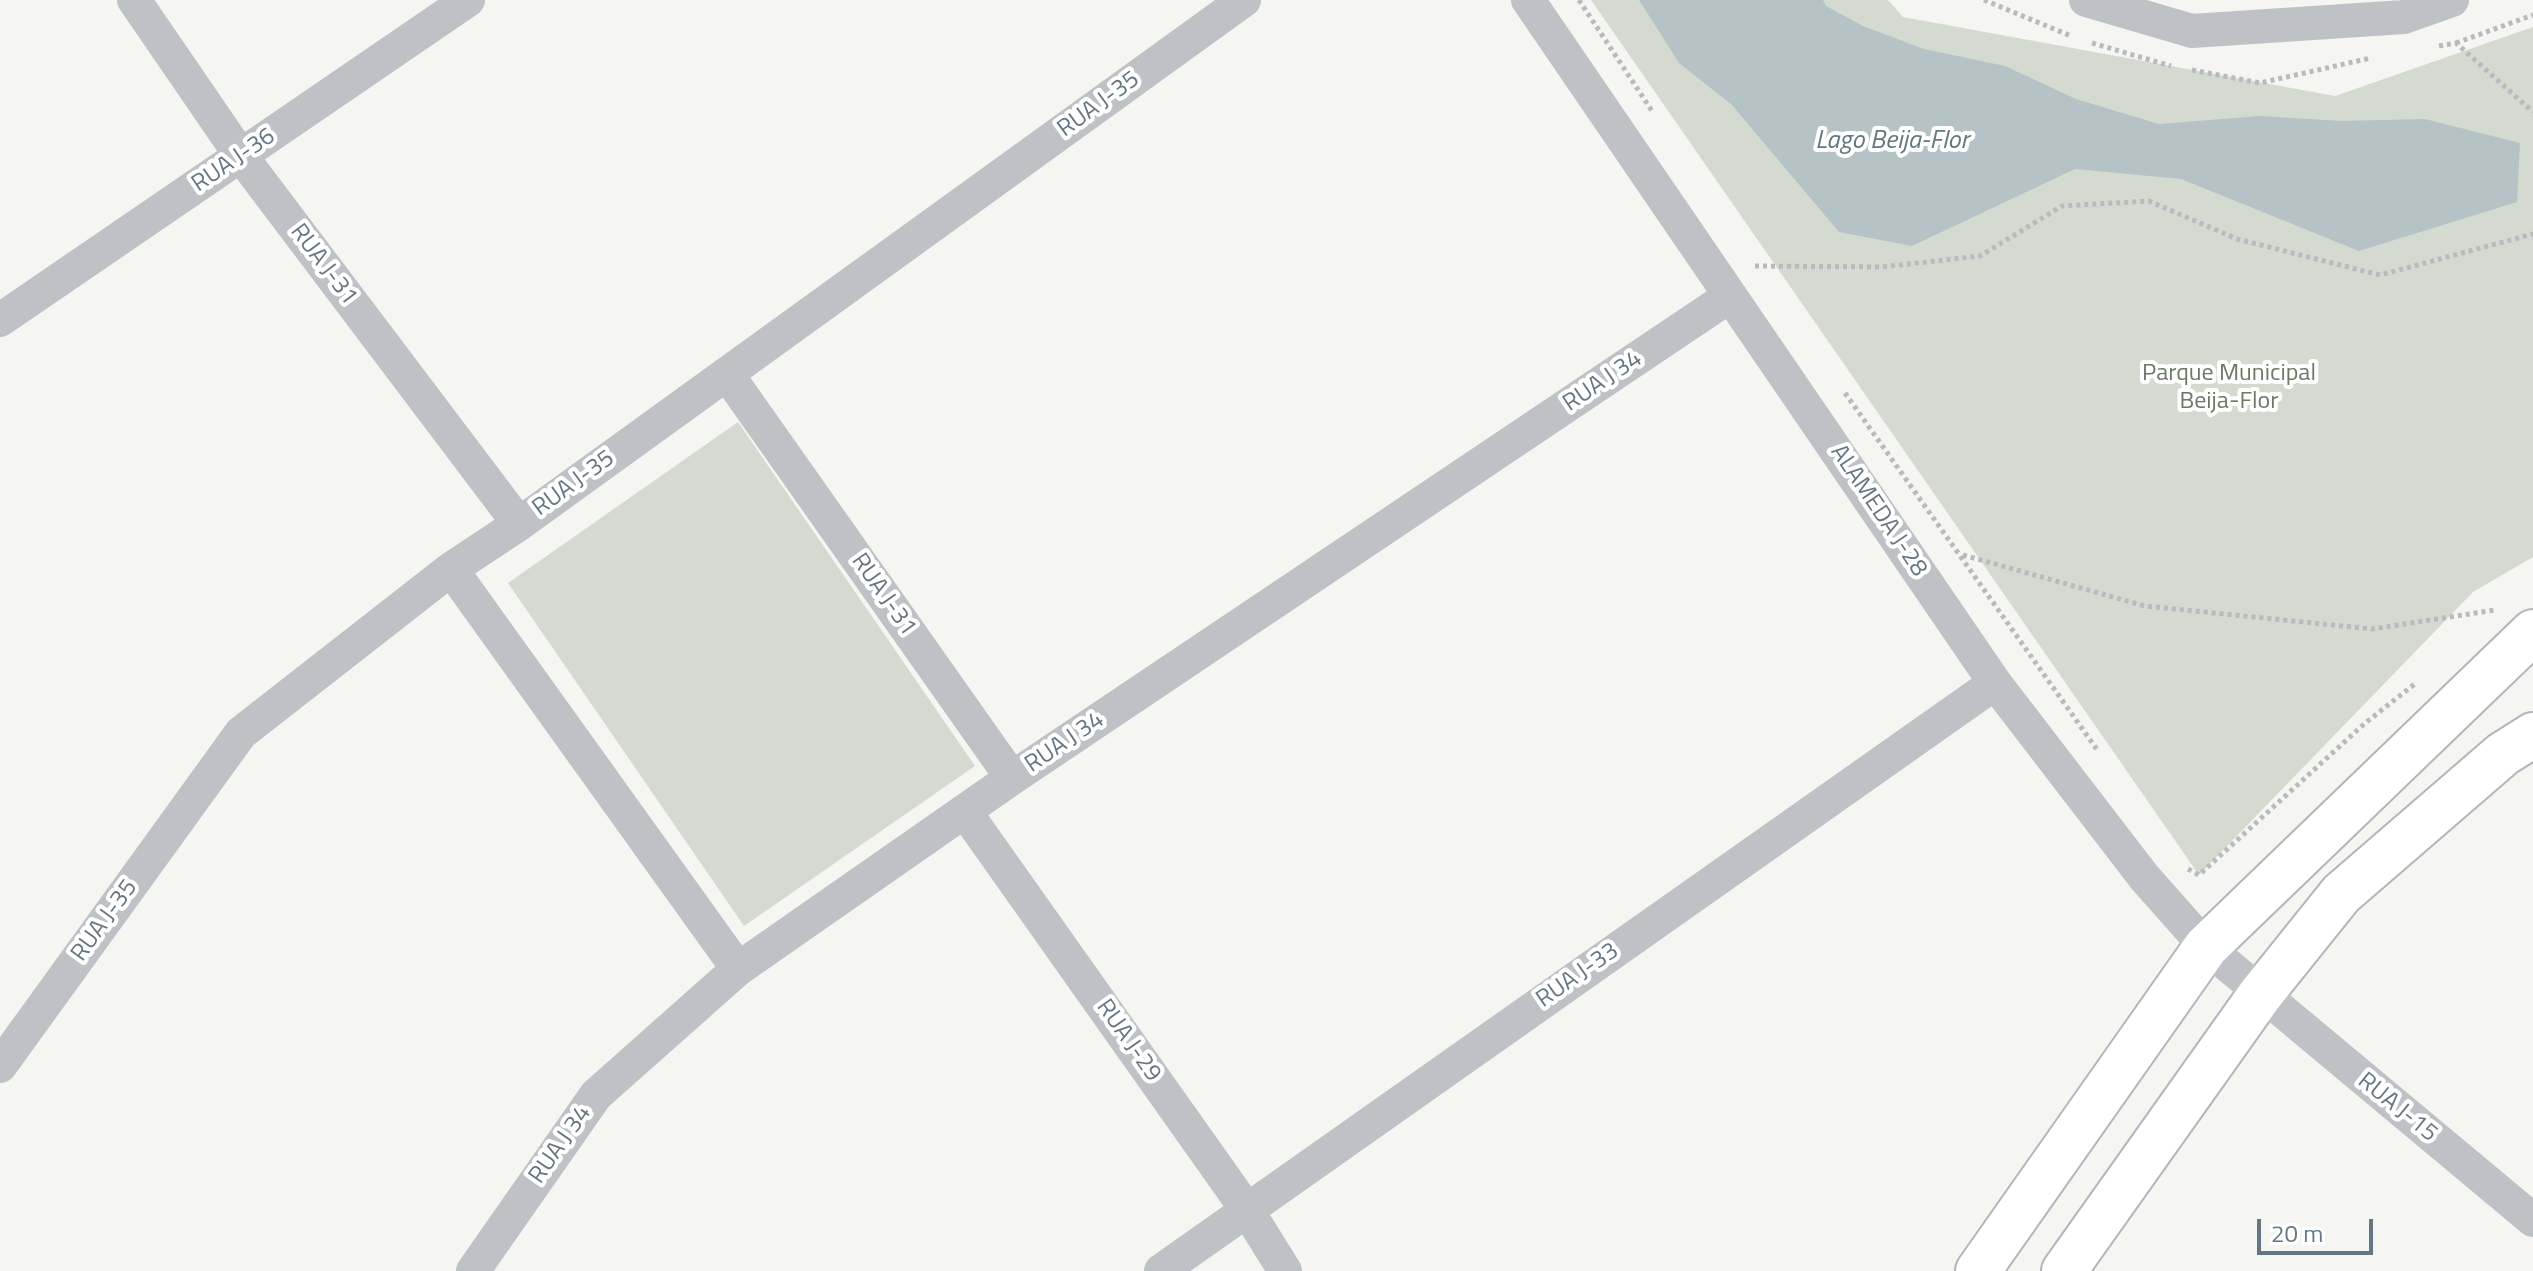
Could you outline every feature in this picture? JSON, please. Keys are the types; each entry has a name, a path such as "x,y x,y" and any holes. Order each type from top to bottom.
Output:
{"main road":[{"path":"1978,1271 2206,947 2526,656"},
{"path":"2064,1271 2260,995 2341,894 2503,754 2533,735"}],"street":[{"name":"RUA J-31","path":"134,0 241,156 519,524"},
{"name":"RUA J-36","path":"0,320 468,0"},
{"name":"RUA J-35","path":"0,1066 241,733 451,569 519,524 1244,0"},
{"name":"ALAMEDA J-28","path":"1528,0 1995,683 2144,877 2206,947 2260,995"},
{"path":"2086,0 2192,31 2404,17 2452,0"},
{"name":"RUA J 34","path":"473,1271 596,1095 738,969 966,813 1012,778 1730,296"},
{"name":"RUA J-31","path":"727,374 1012,778"},
{"path":"451,569 738,969"},
{"name":"RUA J-33","path":"1161,1271 1995,683"},
{"name":"RUA J-29","path":"966,813 1247,1210 1285,1271"},
{"name":"RUA J-15","path":"2260,995 2533,1220"}],"path":[{"path":"1579,0 1658,119"},
{"path":"2456,43 2533,15"},
{"path":"1754,266 1882,267 1980,256 2062,206 2149,201 2237,239 2380,275 2533,234"},
{"path":"1745,253 1763,278"},
{"path":"1844,391 2104,760"},
{"path":"1961,554 2145,606 2372,629 2496,610"},
{"path":"2175,863 2199,875 2364,724 2426,675"}],"green space":[{"name":"Parque Municipal Beija-Flor","path":"1591,0 1888,0 1903,17 2335,96 2533,27 2533,557 2473,592 2199,875"},
{"path":"738,422 975,766 744,926 508,583"}],"water":[{"name":"Lago Beija-Flor","path":"1639,0 1823,0 1826,6 1863,26 1924,49 2005,66 2076,99 2159,124 2260,116 2342,121 2425,119 2520,143 2517,202 2359,251 2181,179 2075,169 1912,246 1839,232 1732,105 1679,63"}]}
